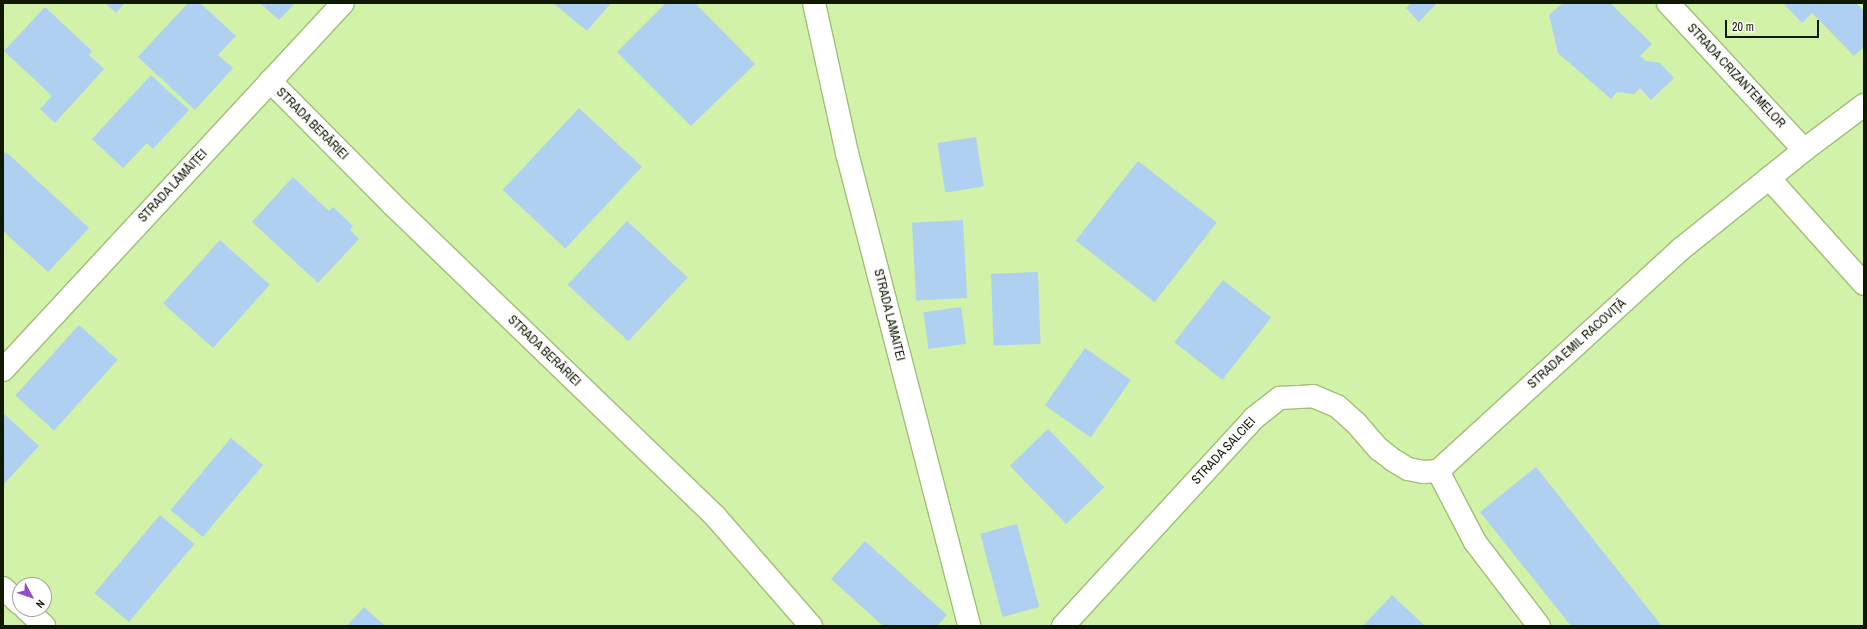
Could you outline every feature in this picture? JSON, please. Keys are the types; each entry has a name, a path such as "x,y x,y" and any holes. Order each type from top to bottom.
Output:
{"street":[{"name":"STRADA LĂMÂIȚEI","path":"3,370 343,3"},
{"name":"STRADA LAMAITEI","path":"814,3 847,153 969,626"},
{"name":"STRADA CRIZANTEMELOR","path":"1668,3 1804,150"},
{"name":"STRADA BERĂRIEI","path":"270,81 392,204 715,516 811,626"},
{"name":"STRADA EMIL RACOVIȚĂ","path":"1438,471 1681,249 1804,150 1864,105"},
{"path":"1769,178 1864,284"},
{"name":"STRADA SALCIEI","path":"1063,626 1254,418 1280,398 1313,396 1337,406 1356,423 1379,449 1392,460 1408,469 1423,472 1438,471"},
{"path":"1438,471 1475,542 1539,626"},
{"path":"3,588 12,596"},
{"path":"34,617 44,626"}],"building":[{"path":"105,3 125,3 116,13"},
{"path":"188,3 200,3 236,36 218,55 233,68 195,110 138,57"},
{"path":"260,3 295,3 279,20"},
{"path":"553,3 611,3 587,31"},
{"path":"666,3 695,3 755,64 691,126 617,52"},
{"path":"1411,3 1437,3 1419,22 1406,8"},
{"path":"1563,3 1610,3 1652,44 1640,56 1646,61 1660,63 1674,78 1651,100 1640,88 1634,94 1617,92 1611,99 1558,53 1549,15"},
{"path":"1783,3 1856,3 1864,11 1864,47 1854,56 1812,13 1802,23"},
{"path":"45,7 92,51 89,55 104,69 55,123 40,109 52,96 4,51"},
{"path":"151,75 189,110 153,149 147,143 123,168 92,139"},
{"path":"579,108 642,167 566,249 503,190"},
{"path":"976,137 984,186 945,192 937,143"},
{"path":"6,152 89,228 48,272 3,231 3,156"},
{"path":"1138,161 1217,223 1155,302 1076,241"},
{"path":"293,177 329,211 333,207 353,226 350,230 359,239 318,283 252,222"},
{"path":"963,220 967,298 916,301 912,223"},
{"path":"627,221 688,278 628,341 568,285"},
{"path":"220,240 270,285 213,348 163,303"},
{"path":"1038,272 1041,344 994,346 991,274"},
{"path":"1223,280 1271,318 1222,380 1174,342"},
{"path":"961,307 966,344 929,349 923,312"},
{"path":"79,325 118,360 54,430 15,396"},
{"path":"1085,348 1131,380 1091,437 1045,405"},
{"path":"3,413 39,446 3,485"},
{"path":"1048,429 1104,487 1066,524 1010,466"},
{"path":"231,438 263,465 203,537 171,510"},
{"path":"1536,467 1662,626 1571,626 1480,512"},
{"path":"160,515 194,544 129,622 94,593"},
{"path":"1017,524 1039,607 1003,617 980,534"},
{"path":"865,541 947,615 937,626 883,626 831,579"},
{"path":"1392,595 1425,626 1363,626"},
{"path":"364,607 385,626 347,626"}]}
